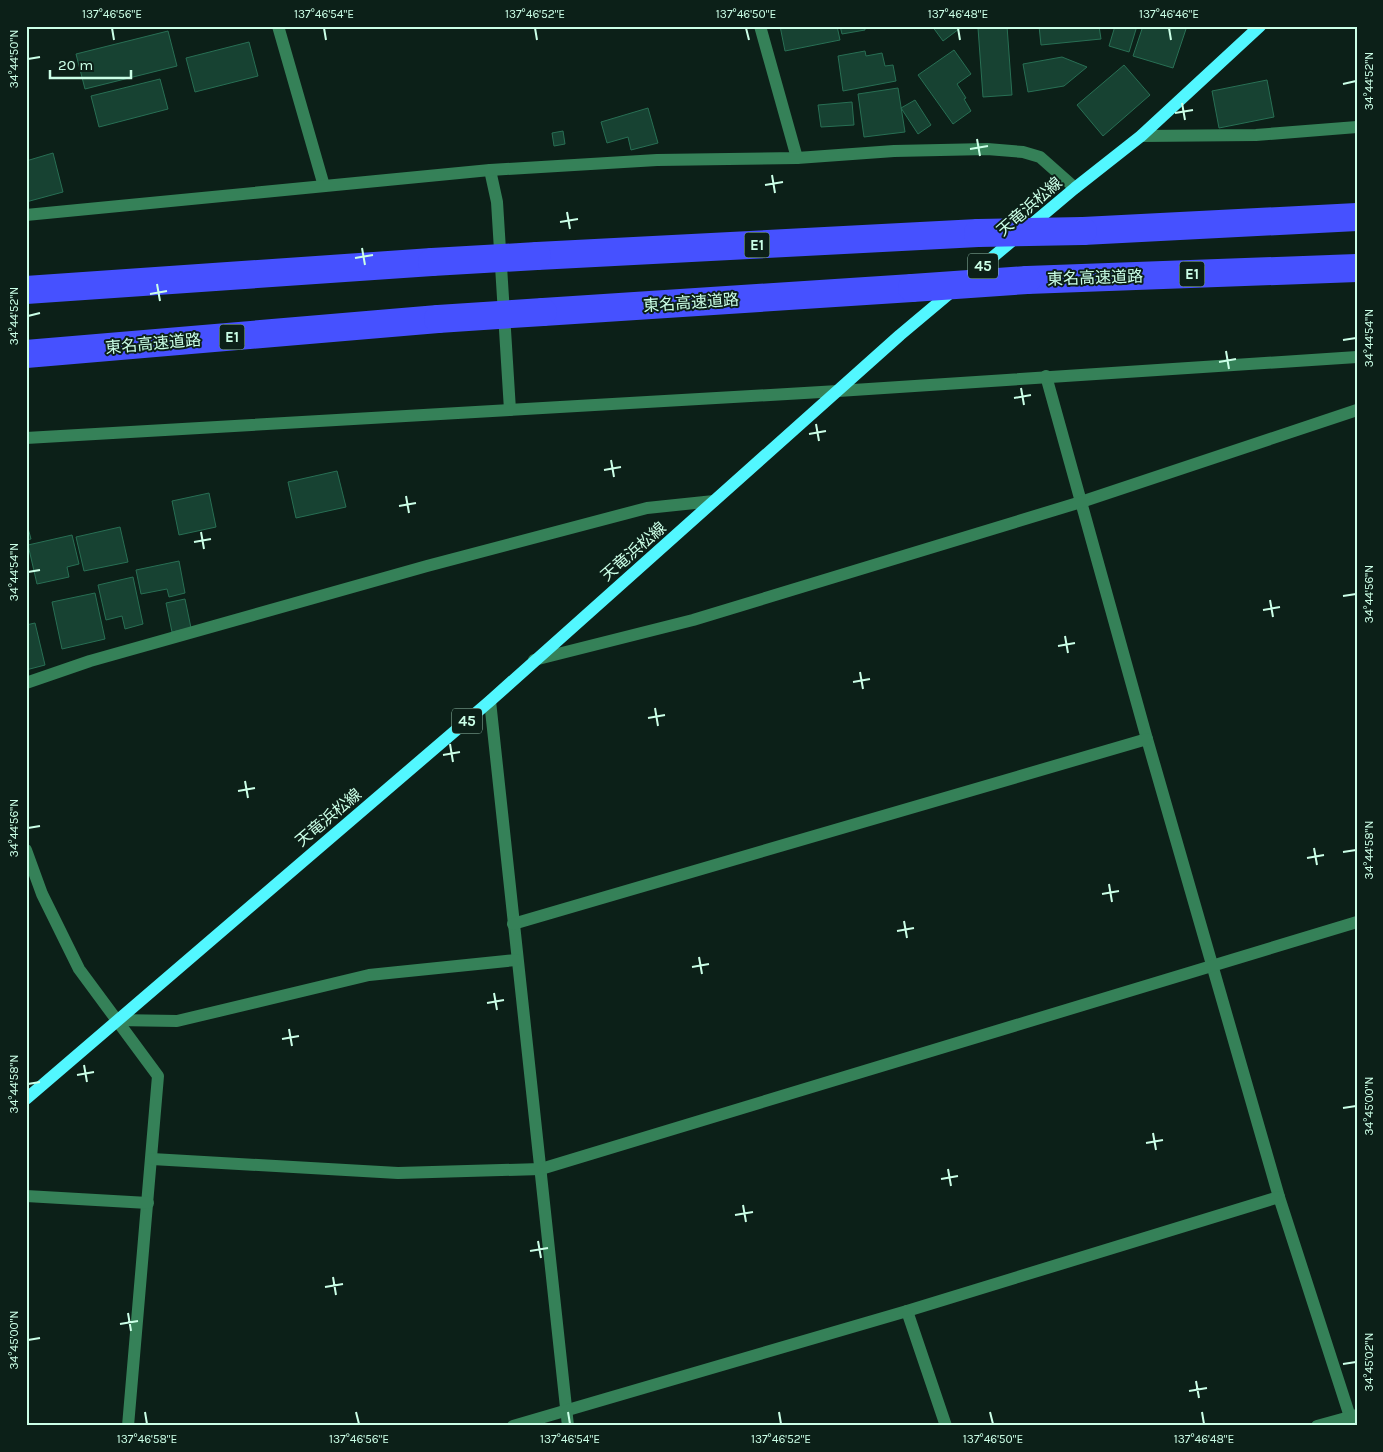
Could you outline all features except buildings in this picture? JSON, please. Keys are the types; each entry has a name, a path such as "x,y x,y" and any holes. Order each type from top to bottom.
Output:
{"highway":[{"name":"E1","path":"26,290 536,256 978,233 1083,231 1357,217"},
{"name":"東名高速道路","path":"26,354 438,319 1027,280 1357,268"}],"main road":[{"name":"天竜浜松線","path":"26,1098 490,701 900,335 1075,188 1141,136 1260,26"}],"street":[{"path":"278,26 324,186"},
{"path":"760,26 797,158"},
{"path":"1141,136 1256,135 1357,127"},
{"path":"26,215 490,170 657,160 797,158 894,151 987,149 1023,152 1040,157 1075,188"},
{"path":"490,170 497,202 510,410"},
{"path":"26,438 838,391 1357,357"},
{"path":"1046,376 1147,739 1279,1197 1354,1419 1317,1426"},
{"path":"534,660 693,620 1081,502 1357,410"},
{"path":"26,683 90,661 427,566 647,508 714,501"},
{"path":"490,701 516,960 541,1169 568,1426"},
{"path":"513,924 1147,739"},
{"path":"26,850 32,883 79,969 158,1076 128,1426"},
{"path":"152,1159 398,1173 541,1169 1357,922"},
{"path":"116,1020 177,1021 369,975 516,960"},
{"path":"26,1196 148,1203"},
{"path":"513,1426 907,1311 1279,1197"},
{"path":"907,1311 946,1426"}]}
